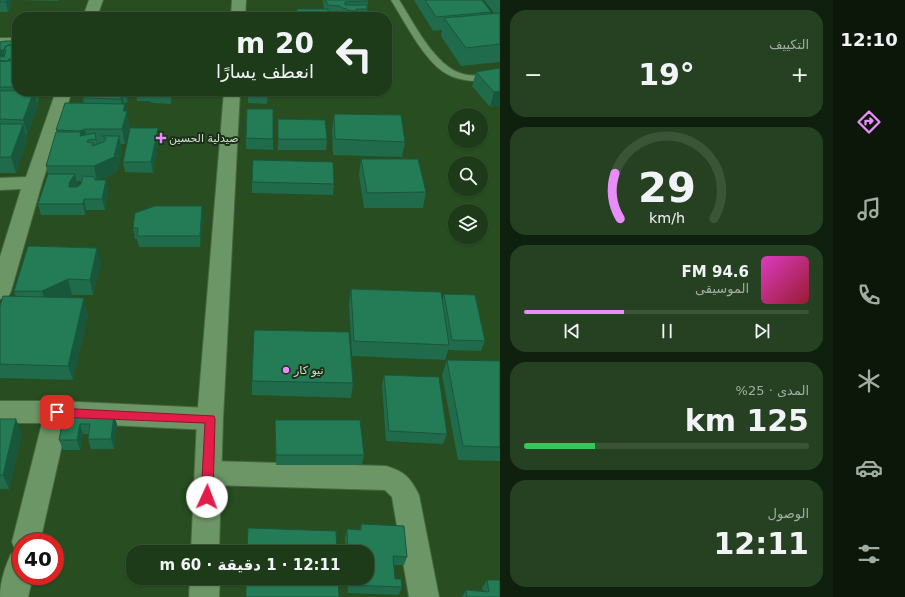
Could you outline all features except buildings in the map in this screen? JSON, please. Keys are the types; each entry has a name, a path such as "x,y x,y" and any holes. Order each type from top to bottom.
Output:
{"street":[{"path":"92,12 96,0"},
{"path":"238,12 239,0"},
{"path":"0,43 12,43"},
{"path":"0,291 33,183 62,96"},
{"path":"205,545 210,419 232,96"},
{"path":"0,184 33,183"},
{"path":"0,412 57,412 210,419"},
{"path":"28,533 57,412"},
{"path":"208,472 386,478 395,481 401,486 405,495 424,597"},
{"path":"13,597 16,585"},
{"path":"204,597 205,585"}],"lane":[{"path":"395,0 432,57 444,69 455,75 471,79 500,76"}],"place":[{"name":"صيدلية الحسين","path":"161,138"},
{"name":"نيو كار","path":"286,370"}],"route":[{"path":"57,412 210,419 207,497"}]}
